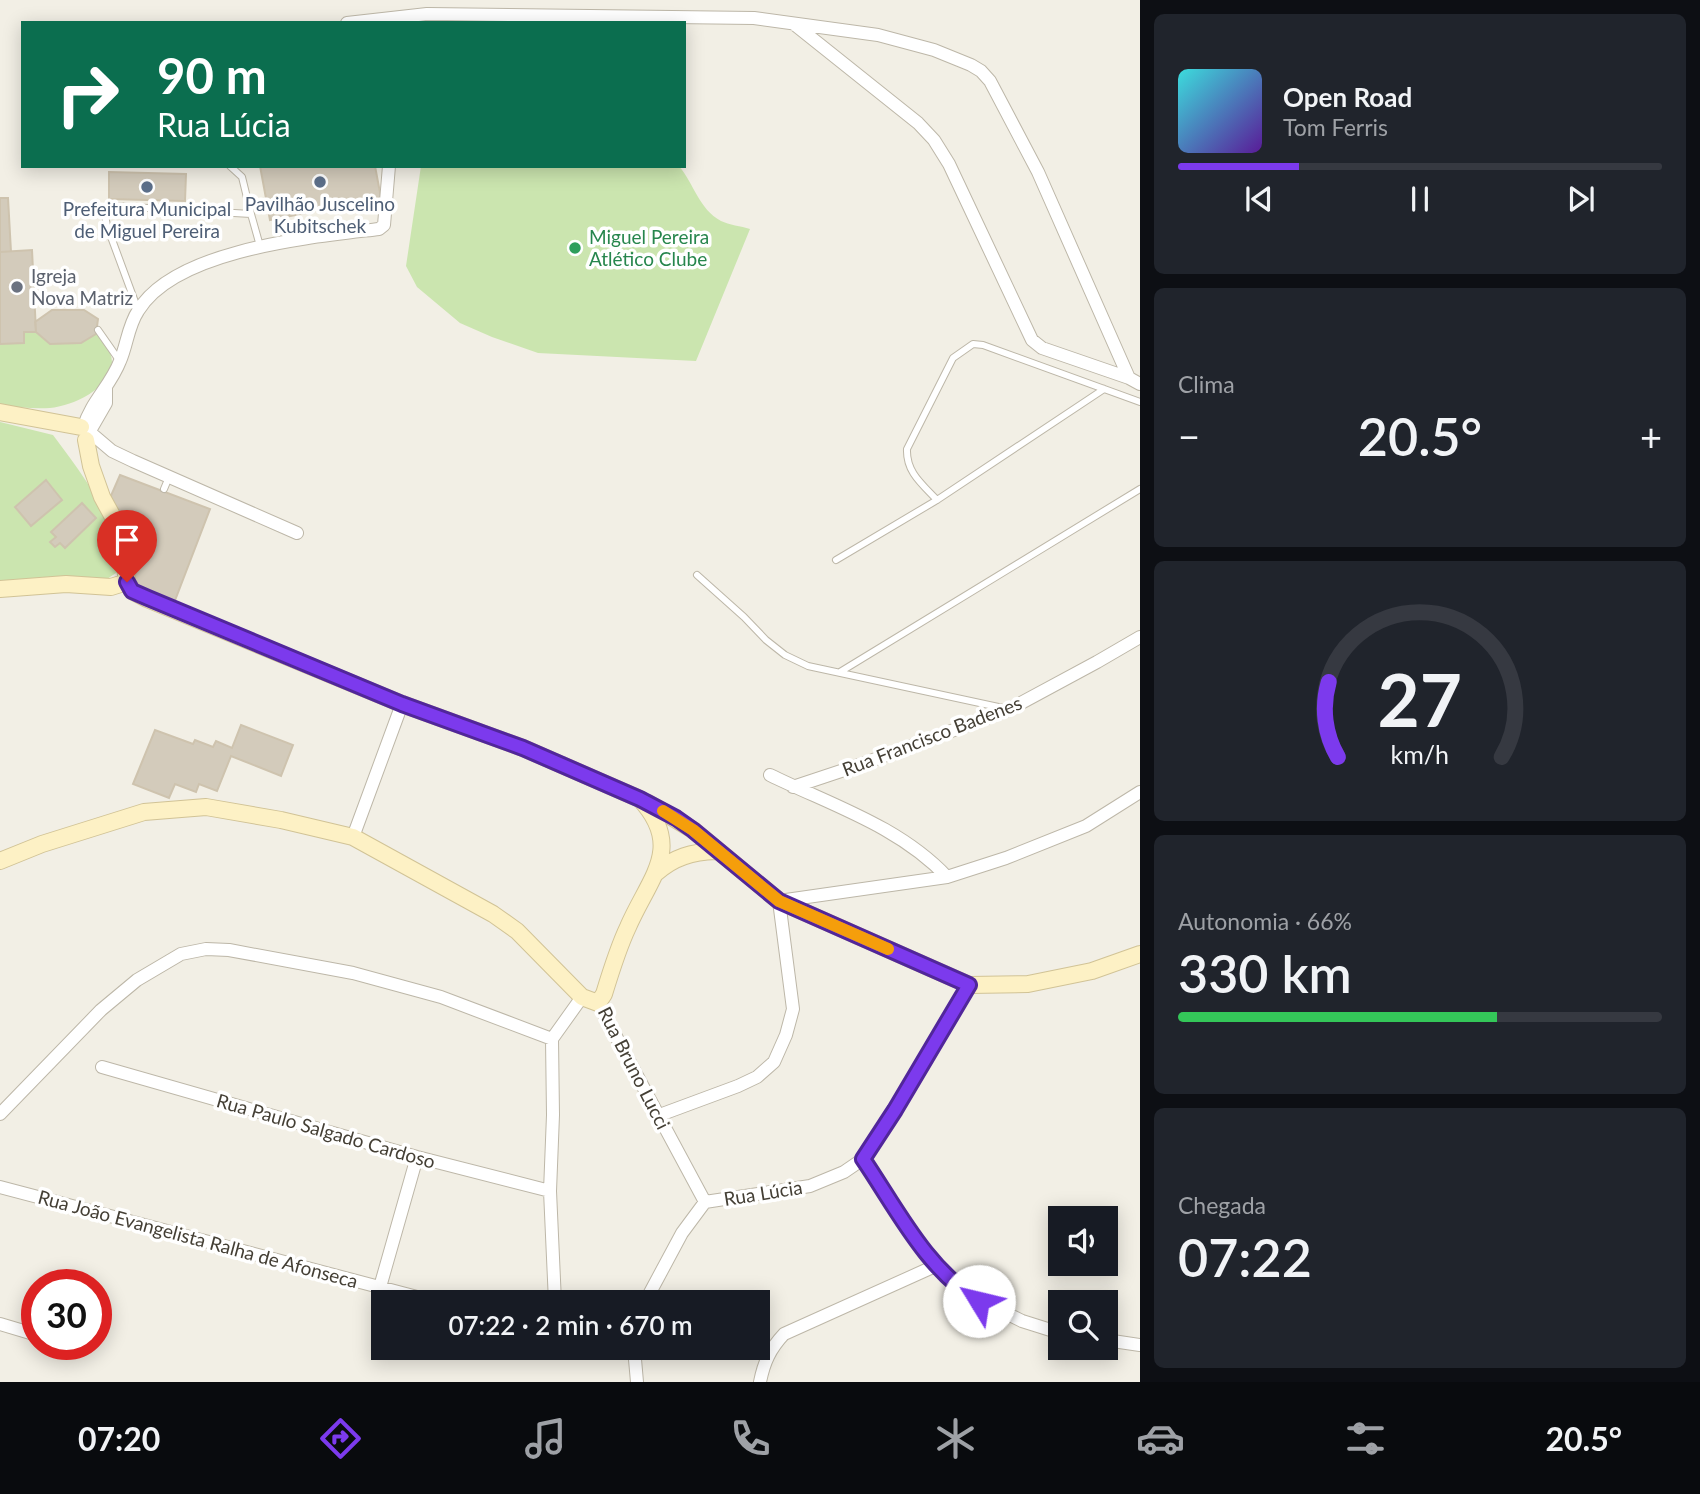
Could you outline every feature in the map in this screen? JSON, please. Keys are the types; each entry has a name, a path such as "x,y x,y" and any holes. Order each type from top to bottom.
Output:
{"street":[{"path":"367,21 427,15 754,18 878,35 934,50 971,65 990,81 1038,172 1135,381"},
{"path":"794,24 910,116 934,140 962,192 1032,340 1042,348 1135,381"},
{"path":"389,168 384,225 379,229 260,246 230,254 170,280 138,310 120,362 106,388 106,403 85,432 90,466 102,497 120,530 129,587 136,594 402,704 523,748 640,799 676,818 779,901 969,985 1028,984 1092,971 1140,954"},
{"path":"0,412 85,432 167,483 297,533"},
{"path":"0,418 85,432"},
{"path":"0,589 66,584 111,587 127,582"},
{"name":"Rua Francisco Badenes","path":"793,787 892,754 1008,710 1140,637"},
{"path":"353,836 402,704"},
{"name":"Rua Francisco Badenes","path":"770,775 824,799 906,842 932,861 947,877"},
{"path":"779,901 947,877 1006,858 1086,826 1140,792"},
{"name":"Rua Bruno Lucci","path":"640,799 654,814 660,826 662,846 656,873 627,929 604,994 598,1003 705,1202"},
{"path":"0,861 42,844 144,813 206,807 353,836 493,914 526,940 582,998 598,1003"},
{"path":"656,873 677,858 693,852 716,851"},
{"path":"657,1116 738,1086 757,1077 774,1062 786,1035 793,1009 779,901"},
{"path":"0,1114 101,1010 137,980 181,954 206,949 229,950 353,973 442,997 552,1039"},
{"name":"Rua Lúcia","path":"705,1202 810,1186 844,1172 863,1159 969,985"},
{"path":"554,1290 550,1191 552,1039 582,998"},
{"name":"Rua Paulo Salgado Cardoso","path":"102,1067 417,1157 550,1191"},
{"path":"380,1287 417,1157"},
{"path":"863,1159 935,1266 965,1293 992,1308 1048,1329"},
{"name":"Rua João Evangelista Ralha de Afonseca","path":"0,1187 391,1290"},
{"path":"651,1290 682,1233 705,1202"},
{"path":"760,1382 772,1347 785,1334 935,1266"},
{"path":"0,1324 21,1330"},
{"path":"1118,1342 1140,1345"},
{"path":"635,1360 637,1382"}],"lane":[{"path":"232,168 242,177 260,246"},
{"path":"138,310 107,226 105,215 110,208 114,206 251,214"},
{"path":"98,330 120,362"},
{"path":"937,500 910,470 907,449 953,358 973,344 983,345 1140,402"},
{"path":"836,560 937,500 1104,389"},
{"path":"840,672 1140,489"},
{"path":"697,575 785,655 808,666 1008,710"}],"green space":[{"name":"Miguel Pereira Atlético Clube","path":"421,168 680,168 713,216 750,229 696,361 538,353 460,323 417,287 406,266"},
{"path":"24,332 36,332 51,344 81,343 96,334 110,354 110,372 98,388 79,400 59,407 25,408 0,405 0,344"},
{"path":"0,422 53,435 92,490 109,520 118,549 119,571 107,579 87,577 0,585"}],"building":[{"name":"Pavilhão Juscelino Kubitschek","path":"260,168 375,168 381,198 270,220"},
{"name":"Prefeitura Municipal de Miguel Pereira","path":"109,172 186,174 185,201 109,199"},
{"path":"0,198 8,198 11,252 0,252"},
{"name":"Igreja Nova Matriz","path":"32,250 36,332 24,332 24,343 0,344 0,252"},
{"path":"52,310 84,310 98,319 96,334 81,343 50,344 36,332 35,322"},
{"path":"120,475 210,509 174,603 145,594 134,578 145,549 110,498"},
{"path":"46,480 62,500 31,526 15,507"},
{"path":"82,503 96,518 65,548 60,543 55,547 50,542 56,537 51,532"},
{"path":"241,725 293,745 281,776 231,756 217,791 199,784 196,792 175,784 169,798 133,784 155,730 193,744 195,740 213,747 216,741 232,748"}],"slow traffic":[{"path":"663,811 693,830 779,901 888,949"}],"place":[{"name":"Pavilhão Juscelino Kubitschek","path":"320,182"},
{"name":"Prefeitura Municipal de Miguel Pereira","path":"147,187"},
{"name":"Miguel Pereira Atlético Clube","path":"575,248"},
{"name":"Igreja Nova Matriz","path":"17,287"}],"route":[{"path":"127,582 136,594 402,704 523,748 640,799 693,830 779,901 969,985 863,1159 935,1266 965,1293 979,1301"}]}
